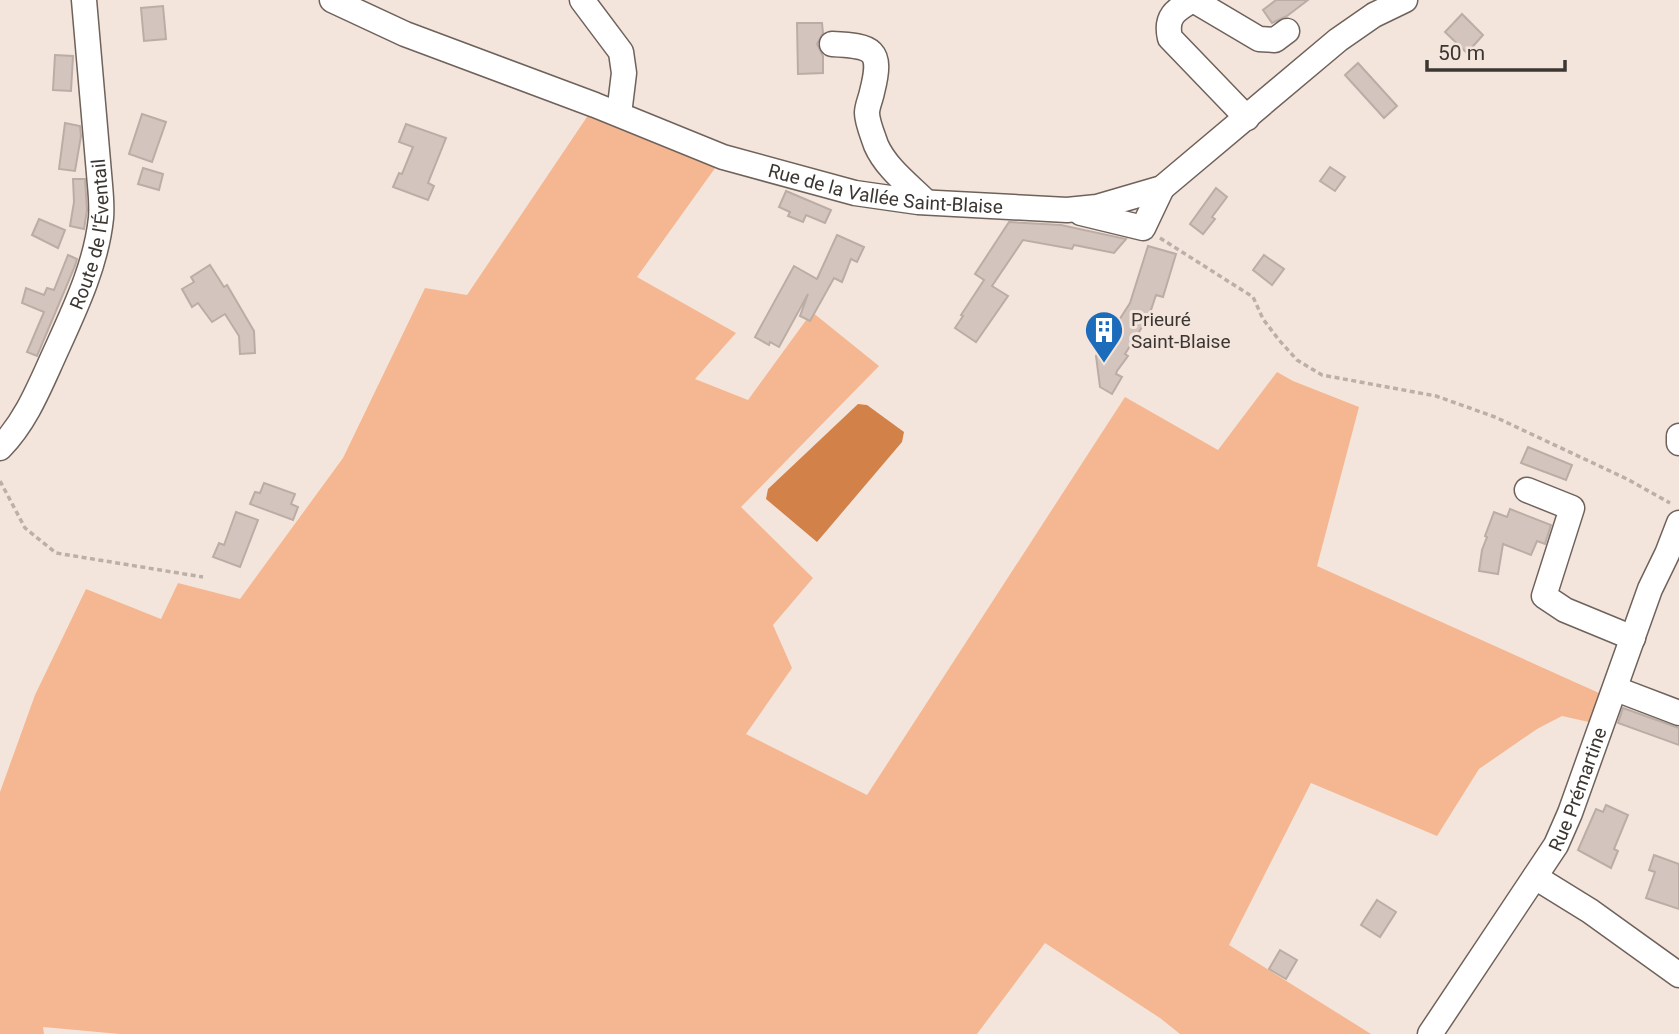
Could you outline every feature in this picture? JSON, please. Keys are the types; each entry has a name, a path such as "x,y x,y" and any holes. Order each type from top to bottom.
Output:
{"street":[{"name":"Route de l'Éventail","path":"0,448 19,426 32,403 78,302 96,245 102,215 84,0"},
{"name":"Rue de la Vallée Saint-Blaise","path":"332,0 405,34 619,114 723,157 855,193 926,202 1068,210 1097,207 1162,188 1338,40 1374,15 1405,0"},
{"path":"582,0 621,52 624,73 619,114"},
{"path":"1247,118 1170,38 1167,27 1176,9 1193,0 1259,39 1275,40 1287,32"},
{"path":"832,44 855,45 869,50 876,58 877,72 867,114 876,146 888,165 926,202"},
{"path":"1068,210 1143,228 1162,188"},
{"path":"1679,436 1679,443"},
{"path":"1527,490 1572,508 1544,596 1565,610 1633,638"},
{"name":"Rue Prémartine","path":"1430,1034 1556,845 1616,689 1650,589 1679,523"},
{"path":"1616,689 1679,713"},
{"path":"1535,877 1674,963"}],"path":[{"path":"1143,228 1253,297 1279,340 1297,360 1322,375 1436,396 1495,417 1627,479 1679,508"},
{"path":"0,481 25,528 56,553 203,577"}],"shaded area":[{"path":"595,105 723,157 637,277 736,333 695,379 748,400 812,312 879,366 741,507 813,578 773,625 792,668 746,734 867,795 1125,397 1218,450 1277,372 1359,407 1317,566 1599,693 1589,722 1562,716 1537,729 1479,769 1437,836 1311,783 1229,945 1371,1034 1180,1034 1045,943 977,1034 120,1034 43,1027 44,1034 0,1034 0,792 35,695 86,589 161,619 178,583 240,599 343,458 425,288 467,295"},
{"path":"858,404 867,405 904,432 902,442 817,542 766,499 768,489"}],"building":[{"path":"1276,0 1308,0 1287,16 1272,23 1263,10"},
{"path":"163,6 166,39 144,41 141,8"},
{"path":"1462,14 1483,35 1467,53 1445,32"},
{"path":"797,23 822,23 823,33 817,44 823,56 823,73 798,74"},
{"path":"55,55 73,56 71,91 53,90"},
{"path":"1358,63 1397,106 1384,118 1345,75"},
{"path":"142,114 166,122 152,162 129,154"},
{"path":"65,123 80,126 75,171 59,169"},
{"path":"406,124 446,138 428,183 434,186 428,200 393,187 399,173 402,174 413,147 399,142"},
{"path":"1330,167 1345,177 1335,191 1320,181"},
{"path":"143,168 163,174 159,190 138,184"},
{"path":"73,179 85,179 87,210 84,229 70,226 74,202"},
{"path":"1216,188 1227,197 1203,234 1190,224"},
{"path":"786,191 831,210 825,223 806,215 803,222 788,216 790,212 779,207"},
{"path":"39,219 65,230 58,248 32,235"},
{"path":"1009,222 1061,225 1126,239 1114,253 1074,245 1072,249 1023,240 992,286 1008,296 976,342 955,328 984,280 975,274"},
{"path":"837,235 864,247 857,262 851,259 842,282 834,278 810,321 800,316 808,294 779,347 755,337 794,266 817,279"},
{"path":"1148,246 1176,254 1163,297 1156,295 1149,316 1117,371 1116,374 1122,377 1112,394 1100,387 1096,356 1130,303"},
{"path":"68,255 77,259 75,266 37,356 27,352 44,312 22,303 26,288 44,295 47,288 54,290"},
{"path":"1264,255 1284,269 1272,285 1253,270"},
{"path":"210,265 224,287 227,285 254,331 255,353 240,354 239,336 225,314 212,322 198,303 192,307 182,289 194,282 191,277"},
{"path":"1528,447 1572,465 1566,480 1521,463"},
{"path":"264,483 295,494 291,504 298,507 293,520 250,504 255,492 260,493"},
{"path":"1510,509 1551,525 1545,544 1537,541 1531,555 1503,544 1498,574 1479,571 1487,537 1485,536 1494,512 1507,517"},
{"path":"236,512 258,520 240,567 213,557 219,543 224,545"},
{"path":"1623,708 1679,728 1679,745 1618,723"},
{"path":"1606,805 1628,815 1614,849 1618,851 1611,868 1578,850 1596,809 1603,812"},
{"path":"1654,855 1679,864 1679,909 1646,898 1655,872 1649,870"},
{"path":"1377,900 1396,912 1380,937 1361,925"},
{"path":"1280,950 1297,960 1286,979 1269,969"}],"place":[{"name":"Prieuré Saint-Blaise","path":"1104,364"}]}
